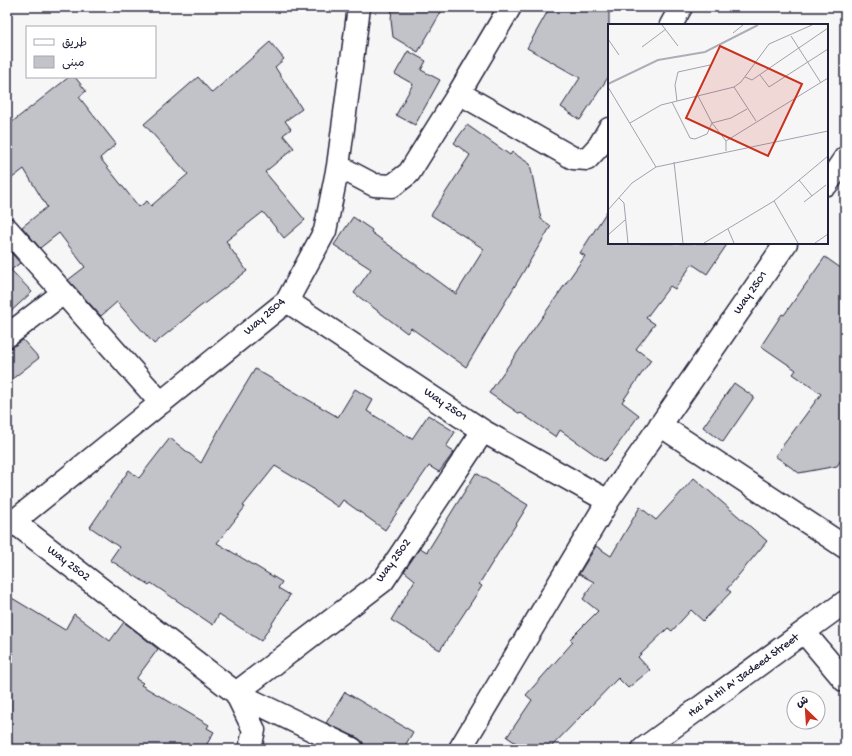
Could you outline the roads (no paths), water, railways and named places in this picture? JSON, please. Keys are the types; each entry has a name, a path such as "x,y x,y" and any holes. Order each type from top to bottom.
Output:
{"street":[{"name":"Way 2504","path":"10,525 287,301 325,231 338,166 359,7"},
{"path":"338,166 374,185 392,186 409,173 510,7"},
{"path":"672,24 681,7"},
{"path":"459,93 573,158 588,159 599,146 608,131"},
{"path":"828,183 845,158"},
{"path":"7,229 161,403"},
{"name":"Way 2501","path":"460,749 608,501 785,244"},
{"path":"7,336 63,293"},
{"name":"Way 2501","path":"287,301 483,431 608,501"},
{"path":"660,425 845,547"},
{"name":"Way 2502","path":"236,693 383,581 483,431"},
{"name":"Way 2502","path":"10,525 236,693 352,749"},
{"name":"Hai Al Hil A' Jadeed Street","path":"643,749 845,602"},
{"path":"804,632 845,681"},
{"name":"Way 2502","path":"236,693 254,730 250,749"}]}
